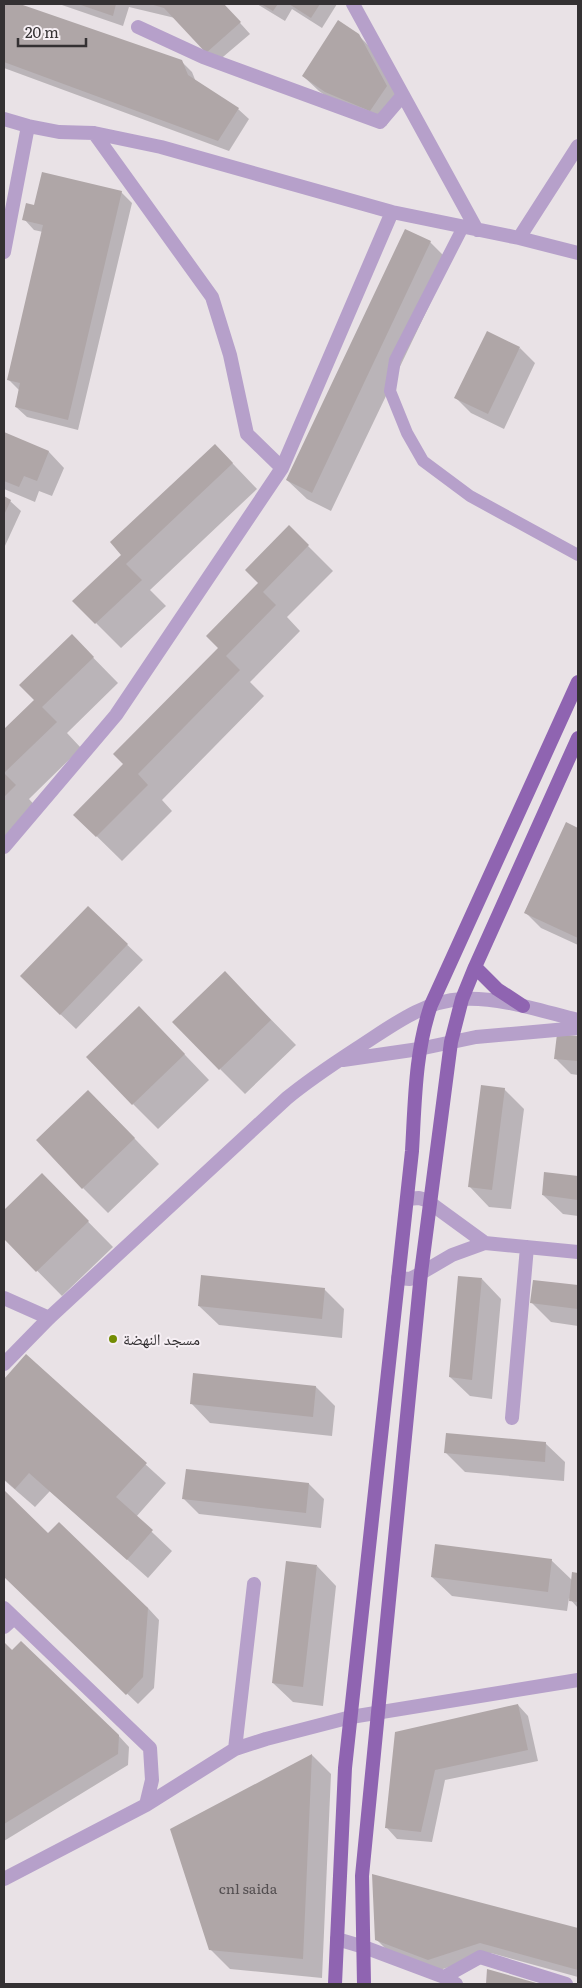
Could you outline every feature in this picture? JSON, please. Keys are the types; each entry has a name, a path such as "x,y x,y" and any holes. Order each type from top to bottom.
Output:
{"main road":[{"path":"335,1984 345,1768 407,1199 419,1049 423,1027 431,1005 578,682"},
{"path":"364,1984 362,1876 421,1273 451,1042 462,999 475,967 578,738"},
{"path":"538,769 559,778"},
{"path":"475,967 497,989 523,1006"}],"street":[{"path":"353,4 477,230"},
{"path":"138,27 203,56 380,122 403,95"},
{"path":"4,119 59,132 94,133 161,147 392,212 519,238 578,253"},
{"path":"4,252 28,126"},
{"path":"94,133 212,297 230,355 247,434 282,468"},
{"path":"519,238 578,146"},
{"path":"4,847 116,715 282,468 392,212"},
{"path":"4,1364 49,1318 287,1098 312,1077 405,1018 431,1005 462,999 480,999 523,1006 578,1020"},
{"path":"337,1061 505,1034 578,1028"},
{"path":"407,1199 419,1198 431,1204 485,1243"},
{"path":"398,1278 410,1278 452,1255 485,1243 578,1252"},
{"path":"512,1418 527,1247"},
{"path":"4,1298 49,1318"},
{"path":"235,1749 254,1584"},
{"path":"7,1618 150,1748 152,1780 146,1805"},
{"path":"4,1879 146,1805 235,1749 351,1717 578,1680"},
{"path":"337,1939 364,1947 450,1981 480,1957 566,1984"}],"lane":[{"path":"463,227 395,360 390,391 407,433 423,461 470,496 578,555"}],"building":[{"path":"4,4 20,4 182,60 188,75 239,108 218,141 4,62"},
{"path":"78,4 116,4 113,16"},
{"path":"150,4 224,4 241,22 206,53 164,8"},
{"path":"261,4 278,4 273,11"},
{"path":"289,4 320,4 311,18"},
{"path":"338,20 359,34 387,86 370,111 325,92 302,76"},
{"path":"42,172 122,191 68,420 15,407 20,383 7,380 43,225 22,220 26,203 34,205"},
{"path":"405,229 431,241 312,493 286,480"},
{"path":"487,331 520,347 488,414 454,398"},
{"path":"4,432 49,451 37,481 24,476 19,487 4,481"},
{"path":"215,444 233,463 126,564 142,580 95,624 72,601 121,555 110,542"},
{"path":"4,496 11,500 4,515"},
{"path":"289,525 309,545 263,592 276,605 226,656 240,670 138,774 148,785 96,837 73,815 123,764 113,754 218,648 206,636 258,583 245,570"},
{"path":"72,634 94,657 42,707 57,722 4,773 4,729 34,700 19,685"},
{"path":"4,773 16,785 4,797"},
{"path":"566,822 578,828 578,938 524,913"},
{"path":"88,906 128,944 60,1015 20,976"},
{"path":"225,971 271,1020 219,1070 172,1022"},
{"path":"139,1006 185,1054 132,1105 86,1057"},
{"path":"557,1034 578,1036 578,1061 554,1059"},
{"path":"481,1085 505,1088 492,1190 468,1187"},
{"path":"88,1090 135,1138 82,1189 36,1140"},
{"path":"544,1172 578,1176 578,1200 542,1195"},
{"path":"42,1173 89,1221 36,1272 4,1239 4,1210"},
{"path":"201,1275 325,1288 322,1319 198,1306"},
{"path":"458,1276 482,1278 472,1380 449,1377"},
{"path":"533,1280 578,1285 578,1309 530,1303"},
{"path":"26,1354 147,1463 116,1497 153,1530 127,1560 29,1473 15,1489 4,1479 4,1379"},
{"path":"193,1373 316,1386 313,1417 190,1404"},
{"path":"446,1433 546,1442 545,1462 444,1453"},
{"path":"186,1469 309,1483 306,1513 182,1499"},
{"path":"4,1490 48,1533 59,1522 148,1608 143,1677 126,1695 4,1577"},
{"path":"435,1544 552,1559 548,1592 431,1577"},
{"path":"286,1561 317,1565 303,1687 272,1683"},
{"path":"572,1572 578,1573 578,1602 569,1601"},
{"path":"21,1641 119,1735 118,1754 4,1824 4,1642 12,1650"},
{"path":"518,1704 528,1750 435,1770 421,1832 385,1828 395,1732"},
{"path":"312,1754 303,1959 209,1950 170,1829"},
{"path":"372,1874 578,1928 578,1970 480,1943 428,1960 375,1940"},
{"path":"487,1969 540,1984 486,1984"}],"place":[{"name":"مسجد النهضة","path":"113,1339"}]}
